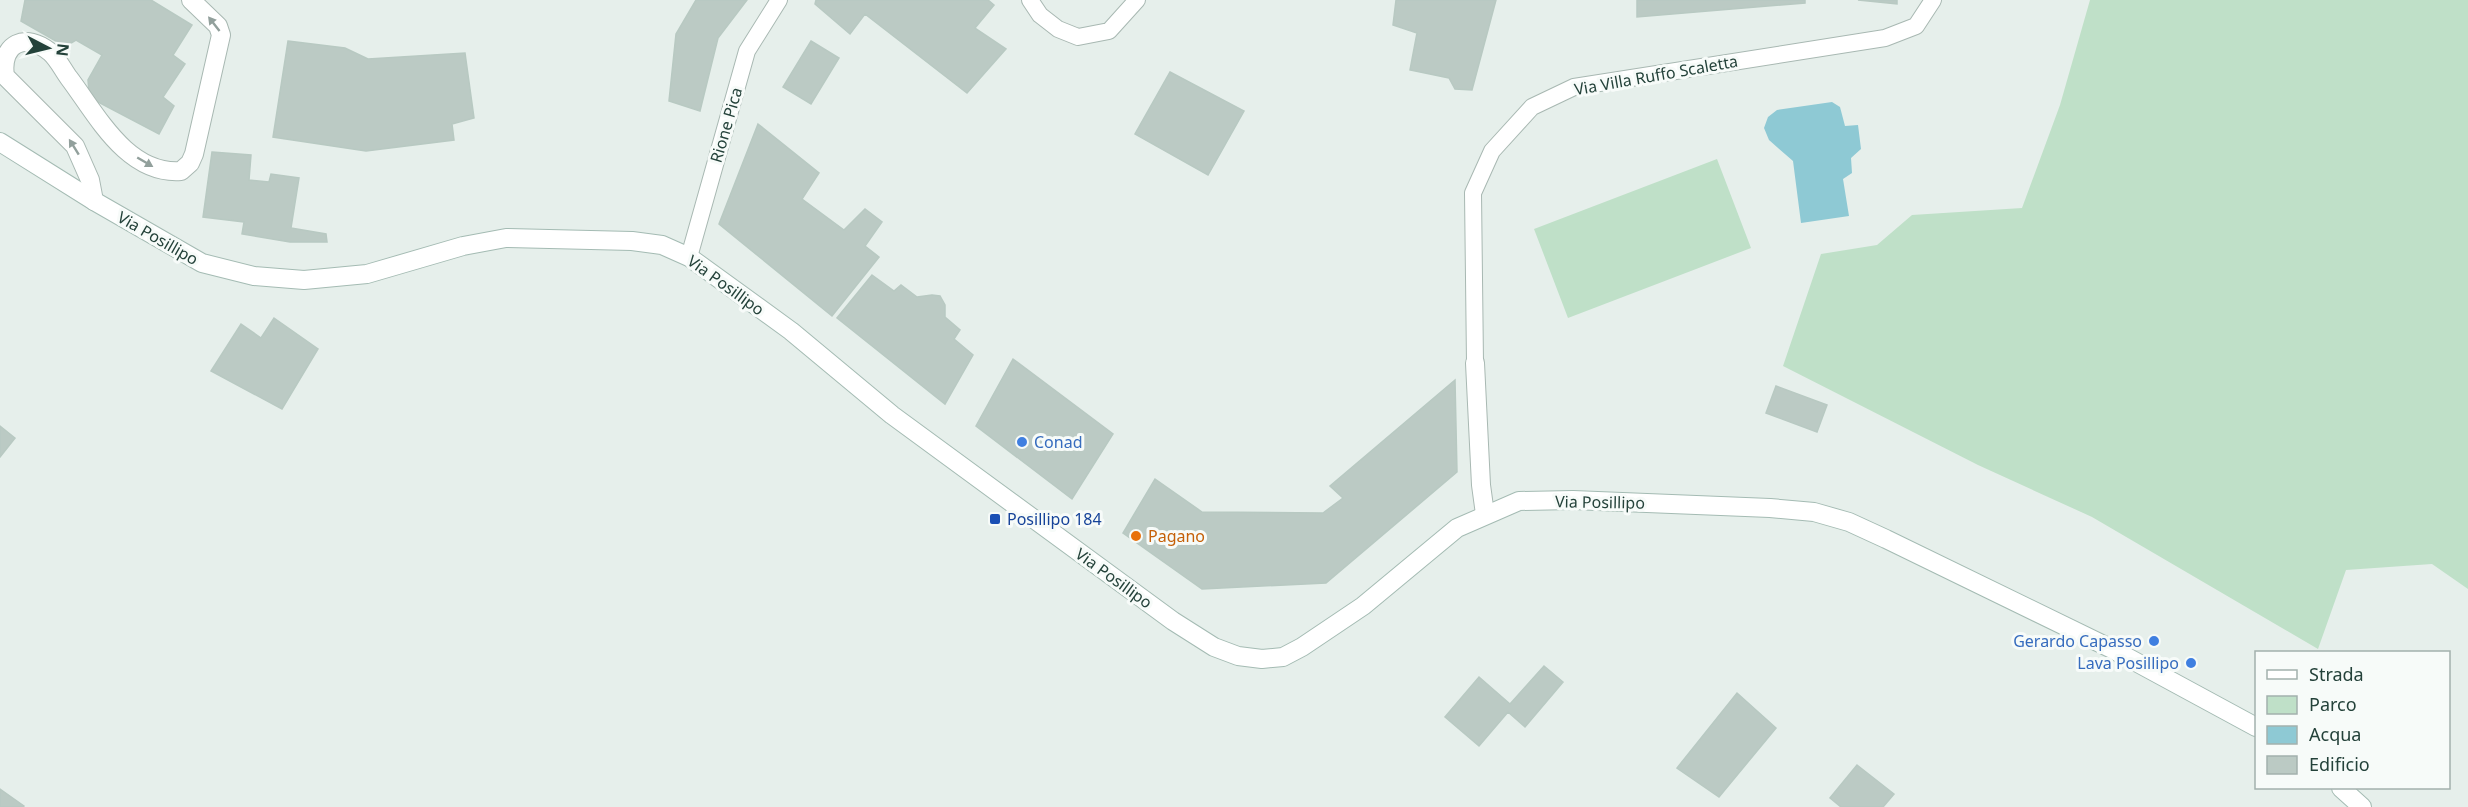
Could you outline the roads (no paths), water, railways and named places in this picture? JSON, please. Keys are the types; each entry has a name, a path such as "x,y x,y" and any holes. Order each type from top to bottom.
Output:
{"street":[{"path":"94,201 90,180 75,146 5,76 4,59 8,50 17,43 26,41 51,53 120,146 148,165 166,172 181,171 190,163 194,154 220,35 218,26 191,0"},
{"name":"Via Posillipo","path":"0,142 94,201 202,263 254,276 304,280 367,274 463,246 506,238 632,241 662,245 689,257 791,331 892,416 1123,585 1214,647 1238,656 1262,659 1282,657 1302,647 1363,606 1457,528 1519,501 1573,500 1770,508 1814,512 1849,522 2112,649 2255,726"},
{"path":"1475,363 1481,485 1485,514"},
{"path":"2342,789 2362,807"}],"lane":[{"name":"Rione Pica","path":"689,257 747,51 779,0"},
{"path":"1030,0 1040,15 1058,29 1078,37 1109,31 1137,0"},
{"name":"Via Villa Ruffo Scaletta","path":"1475,363 1473,193 1492,151 1532,107 1574,87 1885,38 1916,26 1933,0"}],"water":[{"path":"1832,102 1840,107 1845,126 1858,125 1861,149 1851,158 1852,173 1843,179 1849,216 1801,223 1793,161 1769,140 1764,128 1768,117 1777,110"}],"place":[{"name":"Conad","path":"1022,442"},
{"name":"Posillipo 184","path":"995,519"},
{"name":"Pagano","path":"1136,536"},
{"name":"Gerardo Capasso","path":"2154,641"},
{"name":"Lava Posillipo","path":"2191,663"}]}
